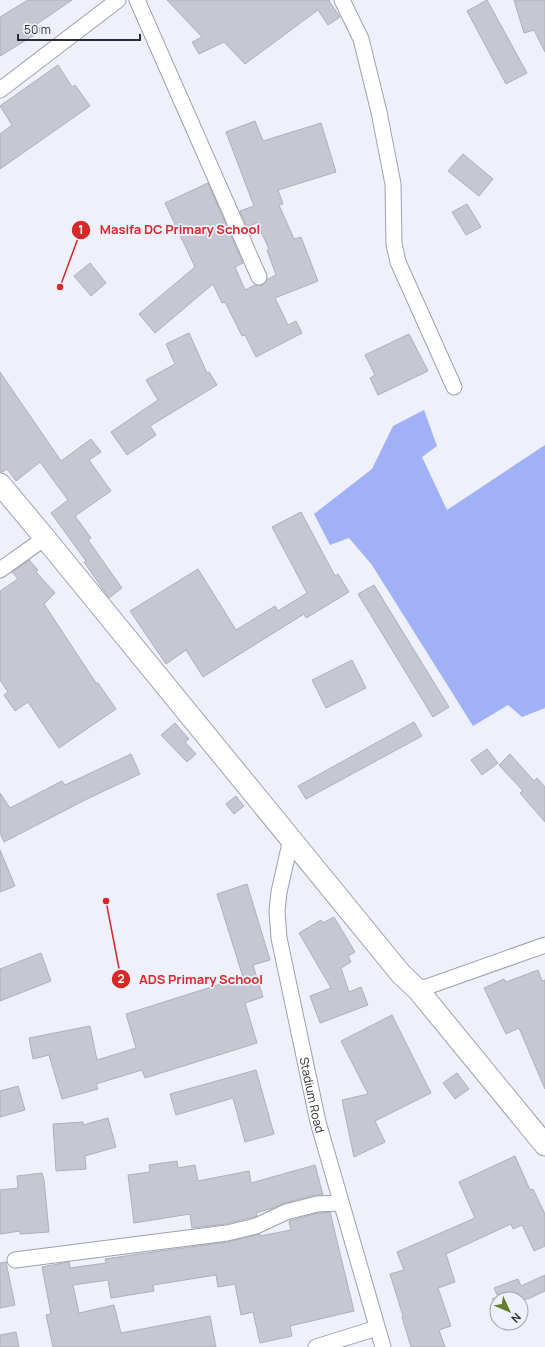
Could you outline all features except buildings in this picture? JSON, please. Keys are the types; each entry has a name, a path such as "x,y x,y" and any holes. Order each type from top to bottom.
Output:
{"main road":[{"path":"0,484 401,974 418,990 545,1145"}],"street":[{"path":"0,90 118,0"},
{"path":"137,0 259,277"},
{"path":"342,0 360,39 380,112 393,184 394,244 398,262 454,387"},
{"path":"0,570 45,538"},
{"name":"Stadium Road","path":"291,839 279,892 277,911 279,938 318,1122 383,1347"},
{"path":"418,990 545,946"},
{"path":"15,1260 227,1233 256,1226 286,1212 317,1204 341,1202"},
{"path":"316,1347 377,1328"}],"shaded area":[{"path":"424,410 437,446 422,457 447,510 545,445 545,708 522,717 508,705 473,726 372,565 349,538 330,545 314,514 372,469 393,426"}],"place":[{"name":"Masifa DC Primary School","path":"60,287"},
{"name":"ADS Primary School","path":"106,901"}]}
